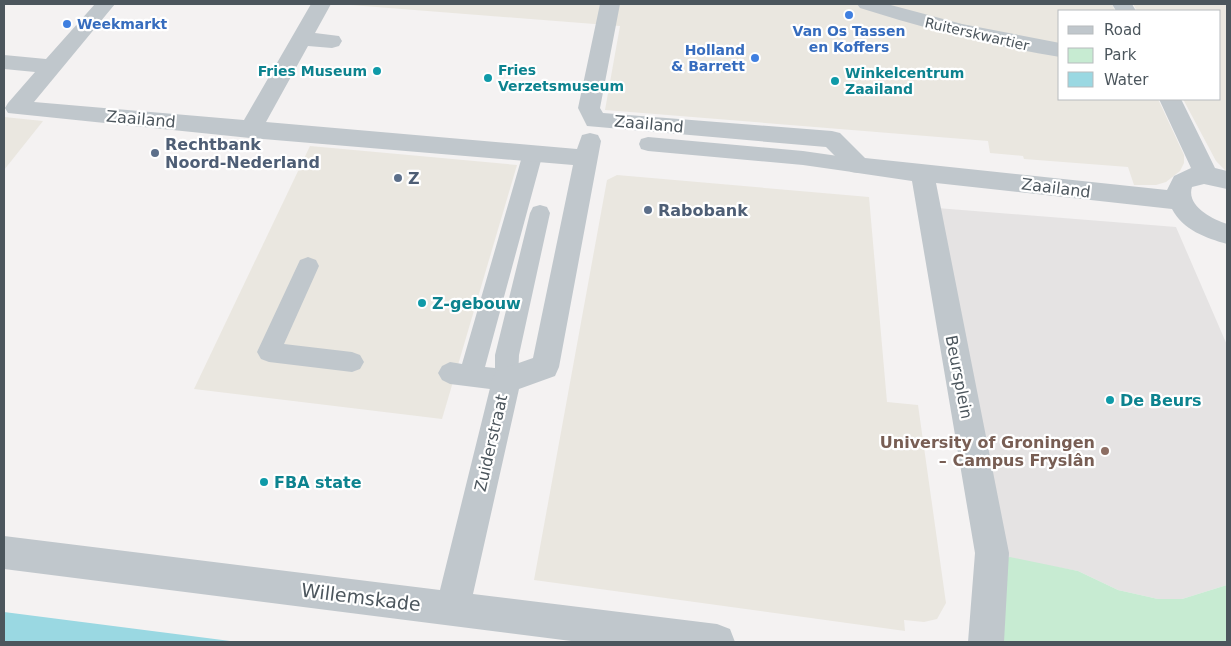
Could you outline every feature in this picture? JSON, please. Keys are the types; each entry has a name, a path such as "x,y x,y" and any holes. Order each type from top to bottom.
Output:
{"street":[{"path":"4,62 51,67 105,4"},
{"path":"250,130 321,4"},
{"name":"Ruiterskwartier","path":"867,4 934,25 1007,42 1058,50"},
{"path":"596,120 589,108 610,6"},
{"path":"302,39 332,41"},
{"name":"Zaailand","path":"51,67 16,108 586,158 596,120 832,139 859,166 1180,201"},
{"path":"1171,100 1217,178 1186,179 1179,188 1180,201 1185,210 1201,224 1227,234"},
{"name":"Zuiderstraat","path":"453,608 506,380 545,367 586,158"},
{"name":"Beursplein","path":"922,172 992,553 986,642"},
{"name":"Willemskade","path":"4,553 717,642"}],"lane":[{"path":"648,144 803,158 859,166"},
{"path":"533,153 460,374 506,380 507,355 540,213"},
{"path":"308,266 269,352 352,362"}],"shaded area":[{"name":"Winkelcentrum Zaailand","path":"338,4 1112,4 1115,10 1058,10 1058,100 1158,100 1184,155 1184,163 1180,171 1166,182 1156,185 1134,185 1128,167 1024,159 1023,156 990,153 988,141 605,110 620,26"},
{"path":"1133,4 1227,4 1227,172 1216,161 1184,100 1221,100 1221,10 1136,10"},
{"path":"4,117 43,121 4,170"},
{"path":"310,146 517,165 442,419 194,389"},
{"path":"617,175 869,197 887,402 918,405 946,603 937,619 924,622 904,620 905,631 534,580 607,180"},
{"name":"University of Groningen – Campus Fryslân","path":"937,208 1176,227 1227,345 1227,585 1182,599 1158,599 1118,590 1078,571 1006,558"}],"green space":[{"path":"1010,557 1078,571 1118,590 1158,599 1182,599 1227,585 1227,642 1002,642 998,629 1006,558"}],"water":[{"path":"4,612 238,642 4,642"}],"place":[{"name":"Van Os Tassen en Koffers","path":"849,15"},
{"name":"Weekmarkt","path":"67,24"},
{"name":"Holland & Barrett","path":"755,58"},
{"name":"Fries Museum","path":"377,71"},
{"name":"Fries Verzetsmuseum","path":"488,78"},
{"name":"Winkelcentrum Zaailand","path":"835,81"},
{"name":"Rechtbank Noord-Nederland","path":"155,153"},
{"name":"Z","path":"398,178"},
{"name":"Rabobank","path":"648,210"},
{"name":"Z-gebouw","path":"422,303"},
{"name":"De Beurs","path":"1110,400"},
{"name":"University of Groningen – Campus Fryslân","path":"1105,451"},
{"name":"FBA state","path":"264,482"}]}
